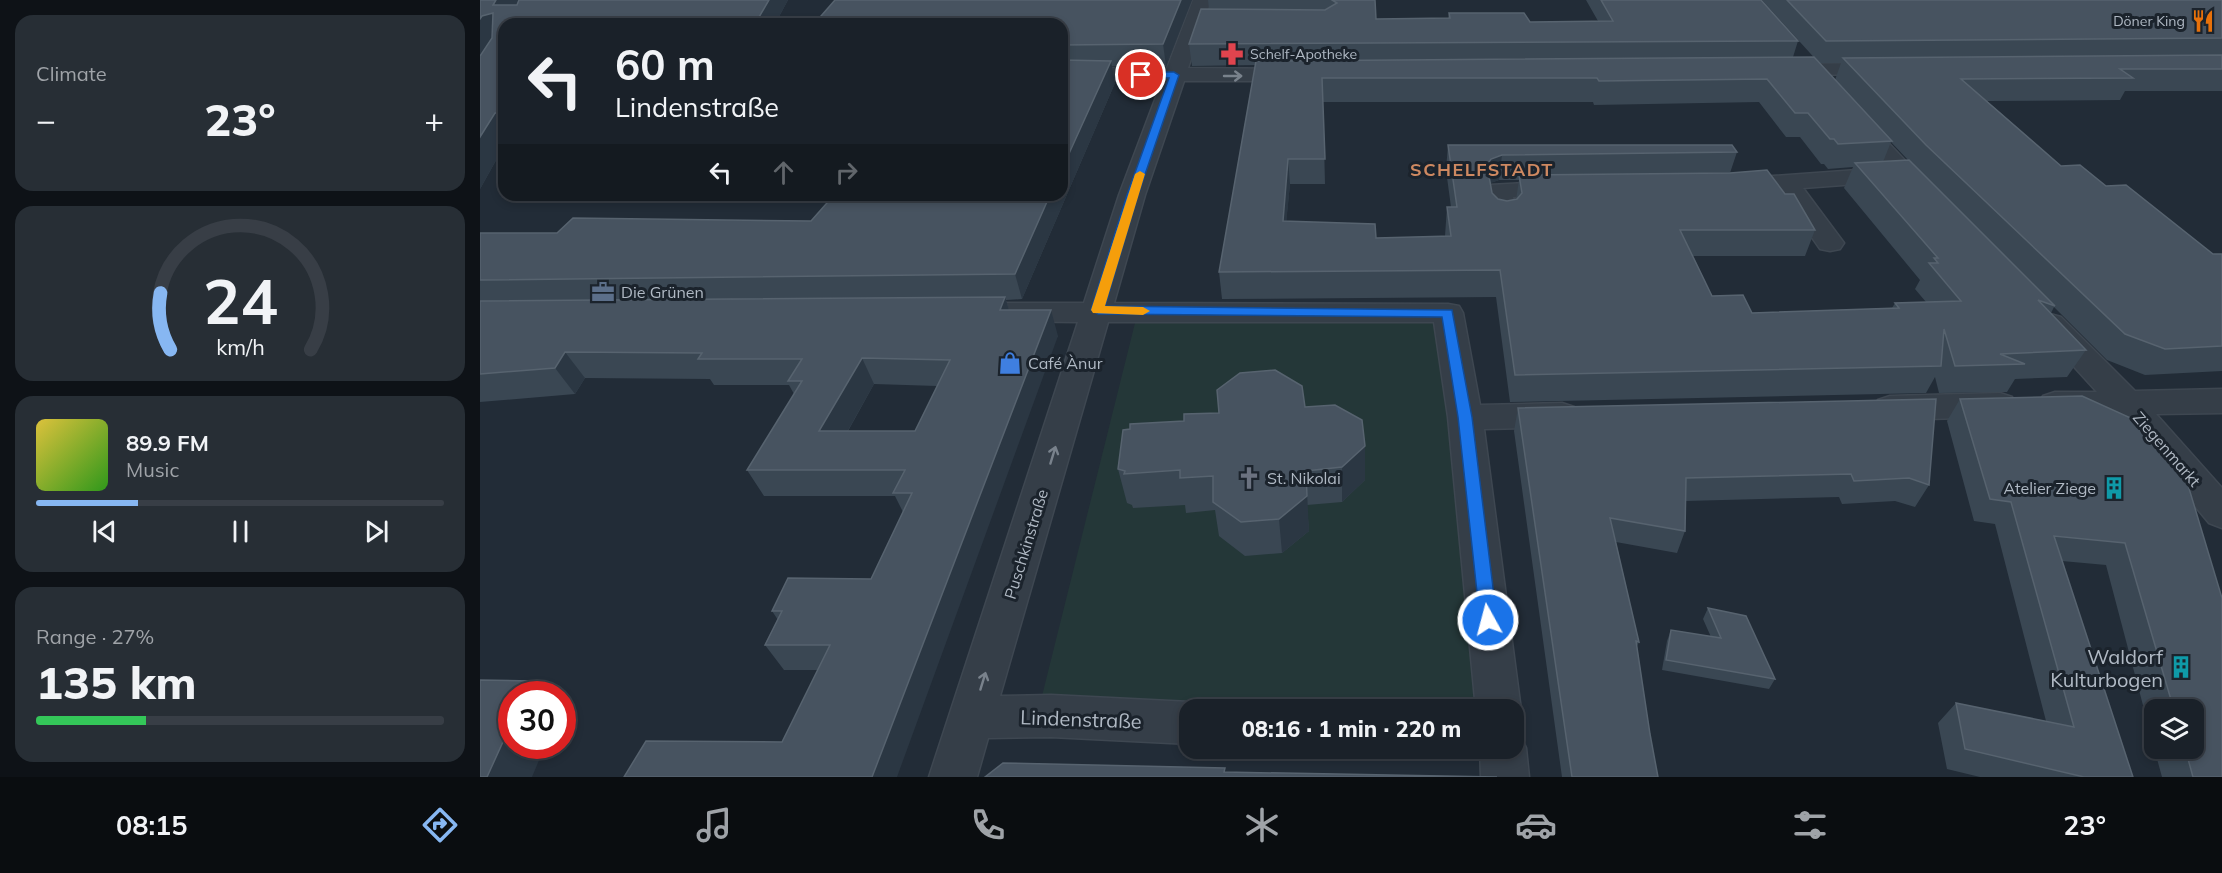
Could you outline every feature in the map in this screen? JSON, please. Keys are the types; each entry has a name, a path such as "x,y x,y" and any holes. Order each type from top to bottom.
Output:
{"street":[{"name":"Puschkinstraße","path":"953,777 1132,195 1202,0"},
{"path":"1195,21 1218,21"},
{"path":"1786,43 1905,175 1938,208"},
{"path":"1762,70 1903,69"},
{"path":"1068,74 1315,75"},
{"path":"1711,188 1785,181 1905,175"},
{"path":"1785,181 1830,243"},
{"path":"1504,217 1499,190 1581,189"},
{"path":"984,312 1098,310 1448,313 1465,417 1498,699"},
{"path":"2036,310 2127,403"},
{"name":"Ziegenmarkt","path":"2127,403 2222,401"},
{"path":"1855,408 2127,403"},
{"name":"Ziegenmarkt","path":"2127,403 2222,513"},
{"path":"1465,417 1595,414"},
{"name":"Lindenstraße","path":"972,717 1052,716 1179,722"},
{"path":"1504,759 1505,777"}],"shaded area":[{"path":"1138,311 1448,313 1498,699 1179,699 1179,710 1037,716"}],"building":[{"path":"480,0 496,0 493,5 517,5 519,0 769,0 758,18 498,18 498,113 495,113 480,137 480,56 492,38 493,13 482,16 480,19"},
{"path":"835,0 1181,0 1163,44 1068,45 1068,18 819,18"},
{"path":"1332,0 1375,0 1376,19 1450,18 1449,13 1524,13 1530,22 1613,21 1601,0 1761,0 1798,41 1189,44 1201,9 1325,10 1337,3"},
{"path":"1787,0 2222,0 2222,38 1826,41"},
{"path":"2222,55 2222,69 2120,69 2133,78 1961,79 2061,166 2080,165 2106,186 2126,185 2213,254 2222,254 2222,346 2165,349 2125,334 1926,145 1843,58"},
{"path":"1814,57 1892,141 1838,144 1834,139 1830,139 1808,113 1795,113 1767,79 1599,81 1597,78 1322,78 1325,159 1288,159 1283,221 1375,224 1376,238 1451,236 1447,207 1457,207 1448,145 1732,145 1737,152 1502,155 1491,159 1487,165 1492,193 1498,199 1507,201 1517,199 1522,193 1519,175 1730,173 1767,170 1785,194 1794,194 1815,230 1680,230 1712,296 1743,295 1752,313 1899,308 1895,303 1961,301 1929,263 1938,263 1934,258 1938,258 1855,163 1909,160 2055,306 2038,300 2086,350 2000,354 2025,364 1955,366 1944,329 1941,366 1515,375 1500,270 1219,272 1256,61"},
{"path":"1068,60 1111,61 1068,156"},
{"path":"829,201 1047,201 1015,274 480,280 480,233 557,233 573,218 811,221"},
{"path":"1005,297 1000,310 1051,310 872,777 624,777 646,741 782,742 830,645 765,645 782,611 772,611 788,578 871,579 912,493 893,493 905,470 747,470 802,381 788,381 802,359 698,359 702,353 565,352 555,368 480,374 480,301","holes":["862,358 950,360 915,431 819,431"]},
{"path":"1275,370 1302,386 1305,407 1335,405 1362,420 1365,446 1342,467 1306,471 1307,496 1279,519 1241,522 1213,502 1213,476 1180,478 1180,470 1124,474 1125,471 1118,469 1123,430 1130,429 1130,424 1184,421 1184,414 1219,413 1217,390 1240,373"},
{"path":"2082,396 2133,419 2188,485 2222,598 2222,777 2193,777 2188,759 2204,759 2204,699 2171,699 2125,543 2054,536 2133,777 2084,777 1965,749 1956,703 2074,727 2011,502 1990,499 1960,399"},
{"path":"1936,399 1929,485 1909,478 1854,481 1851,474 1686,478 1685,531 1610,518 1639,642 1636,641 1658,777 1572,777 1518,408"},
{"path":"1708,608 1746,616 1775,679 1666,660 1671,630 1721,638"},
{"path":"480,680 530,681 498,681 498,753 487,777 480,777"},
{"path":"1003,763 1225,768 1224,772 1497,777 985,777"}],"slow traffic":[{"path":"1140,174 1098,310 1143,311"}],"place":[{"name":"Döner King","path":"2203,21"},
{"name":"Schelf-Apotheke","path":"1232,54"},
{"name":"Die Grünen","path":"603,292"},
{"name":"Café Ànur","path":"1010,363"},
{"name":"St. Nikolai","path":"1249,478"},
{"name":"Atelier Ziege","path":"2114,488"},
{"name":"Waldorf Kulturbogen","path":"2181,667"}],"district":[{"name":"SCHELFSTADT","path":"1482,169"}],"route":[{"path":"1141,75 1174,75 1132,195 1098,310 1448,313 1465,417 1488,620"}]}
